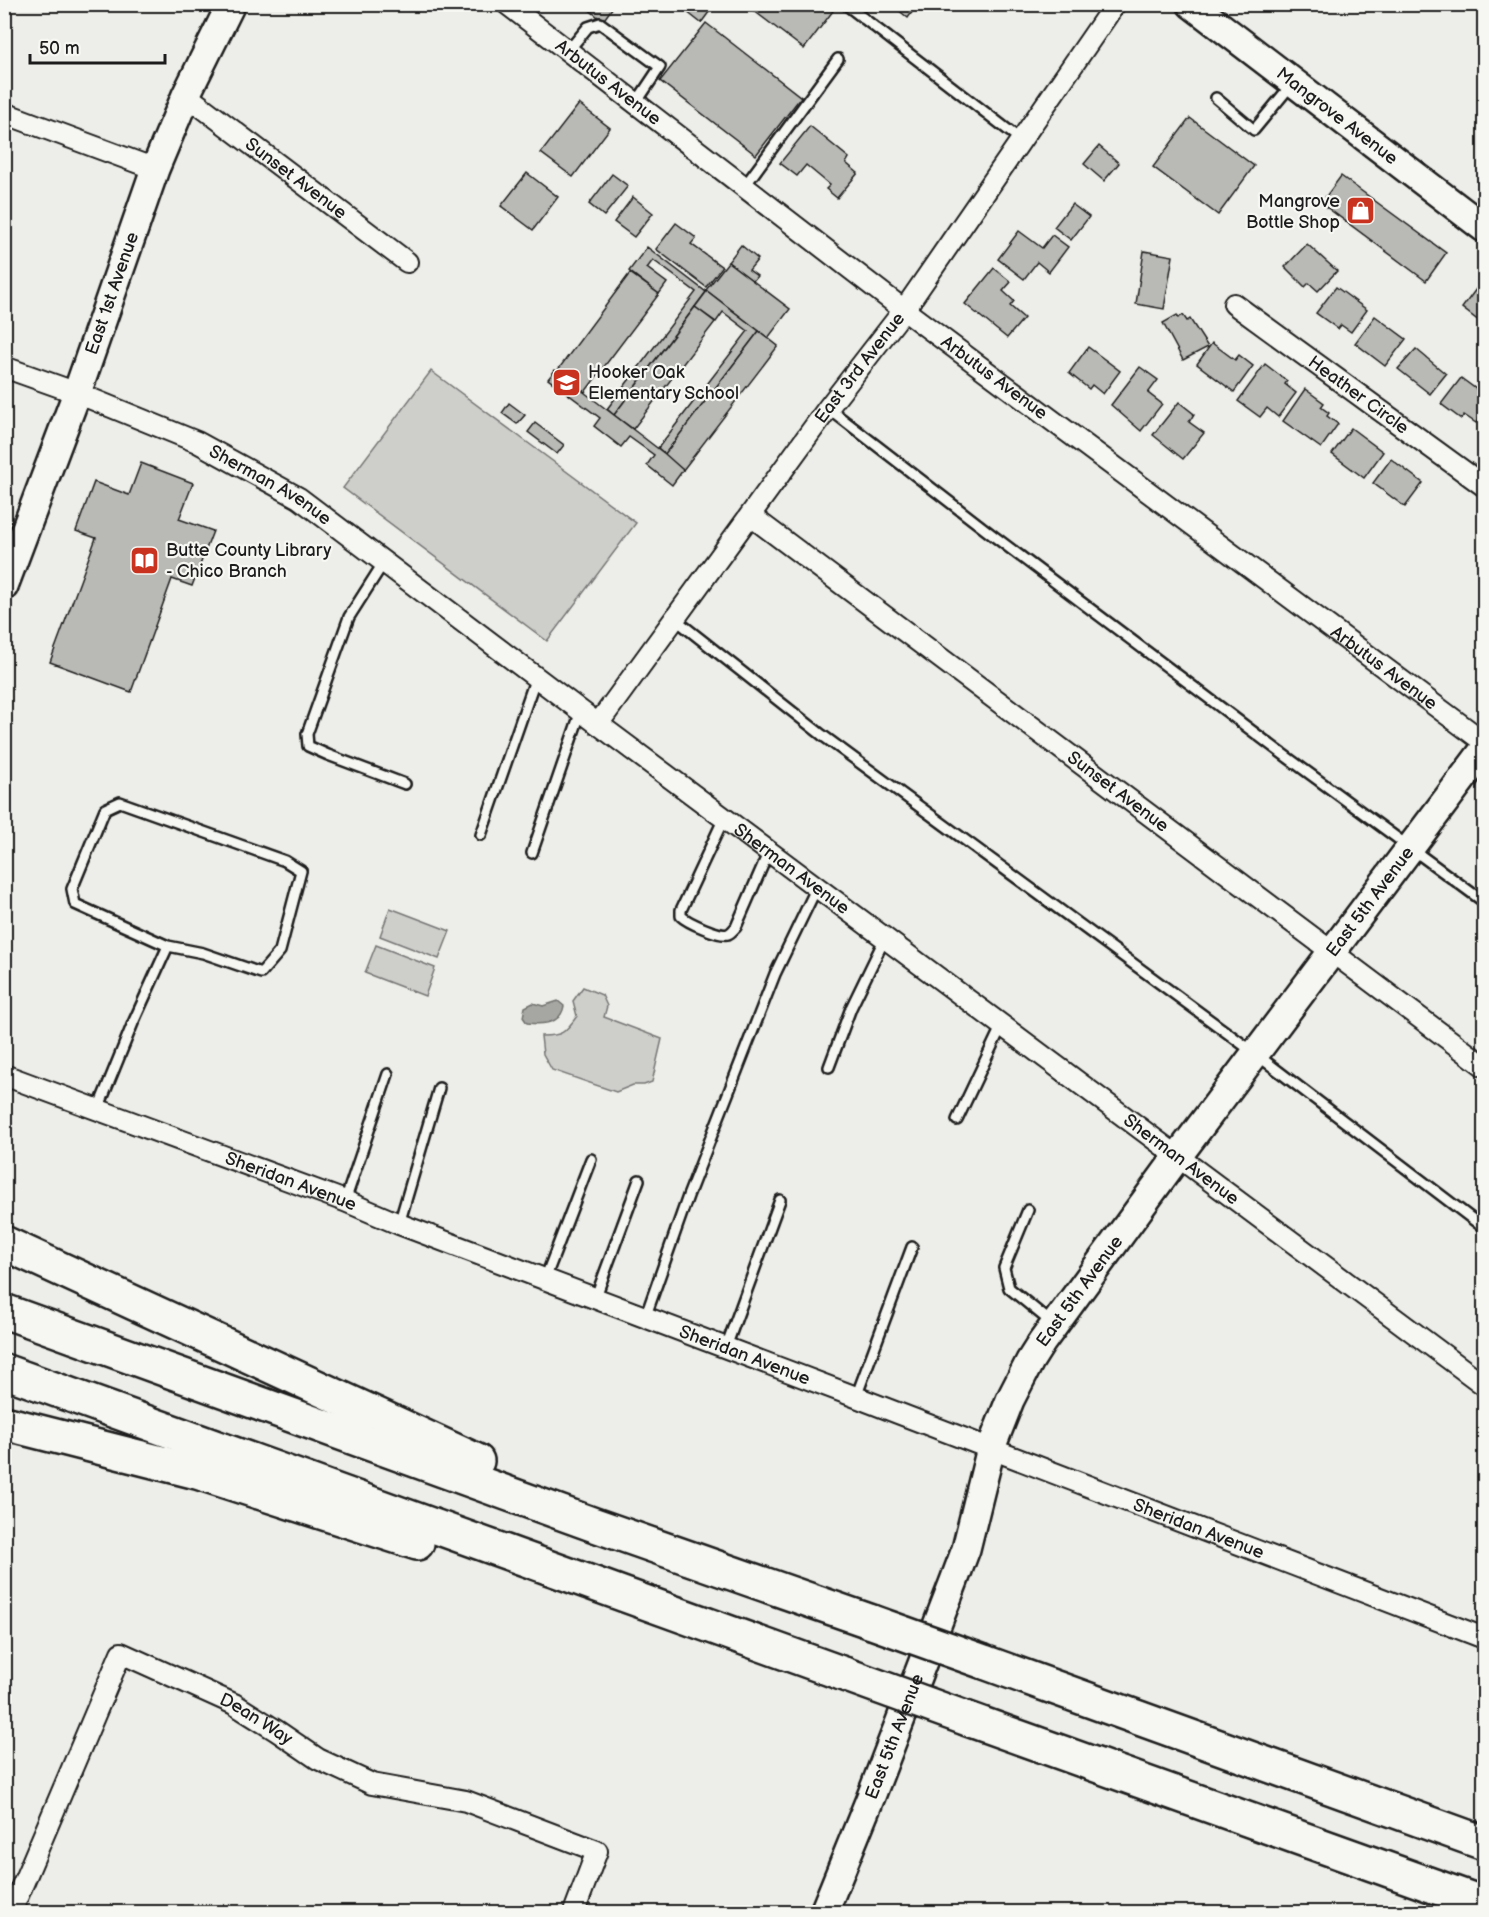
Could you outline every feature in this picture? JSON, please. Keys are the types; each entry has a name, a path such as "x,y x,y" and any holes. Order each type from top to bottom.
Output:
{"highway":[{"path":"4,1244 504,1474 592,1524"},
{"path":"4,1311 1485,1843"},
{"path":"4,1371 1485,1904"},
{"path":"4,1424 197,1472 402,1539 519,1572 560,1572"}],"street":[{"name":"East 1st Avenue","path":"4,586 78,393 155,169 186,95 231,4"},
{"name":"East 3rd Avenue","path":"598,724 828,408 904,310 1115,4"},
{"name":"Mangrove Avenue","path":"1191,4 1485,228"},
{"name":"Arbutus Avenue","path":"508,5 904,310 1485,742"},
{"name":"Sunset Avenue","path":"186,95 407,262"},
{"path":"4,113 155,169"},
{"name":"Heather Circle","path":"1234,304 1485,486"},
{"name":"Sherman Avenue","path":"4,367 78,393 197,442 299,498 598,724 1485,1385"},
{"name":"Sunset Avenue","path":"751,516 1485,1066"},
{"name":"East 5th Avenue","path":"824,1912 966,1549 991,1448 1010,1400 1025,1371 1054,1324 1178,1156 1485,750"},
{"name":"Sheridan Avenue","path":"4,1074 345,1201 399,1224 856,1396 1485,1638"},
{"name":"Dean Way","path":"11,1912 121,1653 234,1704 318,1759 372,1784 466,1801 597,1851 574,1912"}],"lane":[{"path":"845,4 858,8 1021,140"},
{"path":"568,51 588,27 600,23 660,67 636,103"},
{"path":"744,187 838,59"},
{"path":"1216,98 1254,130 1294,82"},
{"path":"828,408 1276,749 1485,902"},
{"path":"384,562 349,617 307,734 308,746 405,783"},
{"path":"675,619 822,735 1256,1054 1485,1228"},
{"path":"481,835 536,677"},
{"path":"532,853 581,711"},
{"path":"120,802 285,861 301,871 280,951 261,973 203,953 168,946 75,904 72,889 105,809 120,802"},
{"path":"724,818 681,910 681,916 686,921 722,934 731,933 736,927 769,851"},
{"path":"645,1318 688,1196 775,974 817,887"},
{"path":"829,1066 851,1008 885,938"},
{"path":"98,1108 168,946"},
{"path":"957,1120 1002,1025"},
{"path":"345,1201 388,1074"},
{"path":"399,1224 439,1088"},
{"path":"544,1279 591,1159"},
{"path":"595,1299 639,1180"},
{"path":"726,1347 780,1200"},
{"path":"1028,1210 1004,1268 1009,1288 1054,1324"},
{"path":"856,1396 912,1248"}],"shaded area":[{"path":"431,371 636,523 547,641 343,488"},
{"path":"390,908 450,931 439,959 380,936"},
{"path":"376,945 435,968 425,996 365,973"},
{"path":"583,987 602,995 607,1006 604,1017 662,1039 652,1082 633,1085 616,1092 552,1070 543,1054 541,1036 558,1034 569,1026 577,1016 573,1001"},
{"path":"558,1001 564,1006 555,1020 533,1024 527,1023 523,1017 525,1007 533,1003 543,1006"}],"building":[{"path":"582,4 615,4 603,21"},
{"path":"677,4 715,4 701,23"},
{"path":"745,4 824,4 833,11 804,49"},
{"path":"891,4 918,4 908,18"},
{"path":"706,23 801,97 756,155 660,81"},
{"path":"579,104 610,128 573,177 541,153"},
{"path":"1190,118 1254,166 1218,215 1153,167"},
{"path":"810,126 849,158 846,163 858,173 837,198 826,189 830,185 806,165 797,176 780,163"},
{"path":"1099,146 1119,163 1104,181 1084,164"},
{"path":"527,173 558,197 533,230 501,206"},
{"path":"612,174 628,186 604,216 589,204"},
{"path":"1341,176 1446,253 1426,281 1321,203"},
{"path":"633,197 653,213 634,237 614,222"},
{"path":"1072,204 1089,217 1071,240 1054,227"},
{"path":"676,223 696,238 691,244 722,267 706,287 656,249"},
{"path":"1019,231 1042,248 1052,235 1068,247 1049,272 1037,262 1024,279 998,259"},
{"path":"1307,244 1337,271 1318,291 1309,283 1305,287 1285,267"},
{"path":"741,245 758,259 749,270 757,276 753,281 728,262"},
{"path":"647,247 706,292 614,415 607,409 696,292 653,260 647,268 667,283 659,294 629,271"},
{"path":"1144,251 1173,256 1164,309 1136,304"},
{"path":"728,262 790,309 768,338 706,290"},
{"path":"994,268 1011,282 1003,291 1014,301 1010,306 1024,318 1007,338 965,304"},
{"path":"630,273 659,294 585,392 557,371"},
{"path":"1482,281 1484,283 1484,325 1462,308"},
{"path":"1336,287 1367,310 1351,332 1341,325 1338,329 1316,313"},
{"path":"707,291 759,331 665,454 658,448 748,331 723,312 716,322 695,307"},
{"path":"695,307 715,322 633,429 614,415"},
{"path":"1177,315 1178,318 1183,315 1187,321 1190,319 1208,347 1183,360 1163,323"},
{"path":"1375,316 1406,339 1385,366 1355,343"},
{"path":"759,331 778,346 683,470 664,455"},
{"path":"1212,343 1235,360 1239,355 1253,366 1234,392 1197,364"},
{"path":"1088,347 1120,371 1103,394 1092,385 1089,389 1069,373"},
{"path":"1416,349 1446,374 1430,394 1398,369"},
{"path":"1265,364 1287,381 1285,384 1296,393 1278,417 1267,408 1260,417 1238,401"},
{"path":"1140,367 1158,380 1148,393 1162,404 1141,431 1111,405"},
{"path":"555,370 683,470 672,485 647,465 654,455 629,437 621,447 594,426 600,418 548,379"},
{"path":"1461,378 1484,395 1484,412 1476,423 1464,415 1461,419 1441,404"},
{"path":"1305,389 1324,403 1321,407 1329,413 1327,416 1338,424 1321,448 1283,421"},
{"path":"1179,402 1194,414 1189,422 1204,433 1183,459 1153,435"},
{"path":"509,403 525,415 517,424 502,413"},
{"path":"535,423 564,445 557,454 528,432"},
{"path":"1351,428 1383,452 1364,478 1332,454"},
{"path":"1391,459 1423,483 1405,507 1373,483"},
{"name":"Butte County Library - Chico Branch","path":"141,463 193,483 179,519 213,531 192,586 172,579 131,692 50,662 96,538 76,531 94,482 129,495"}],"place":[{"name":"Mangrove Bottle Shop","path":"1361,211"},
{"name":"Hooker Oak Elementary School","path":"567,382"},
{"name":"Butte County Library - Chico Branch","path":"145,560"}]}
